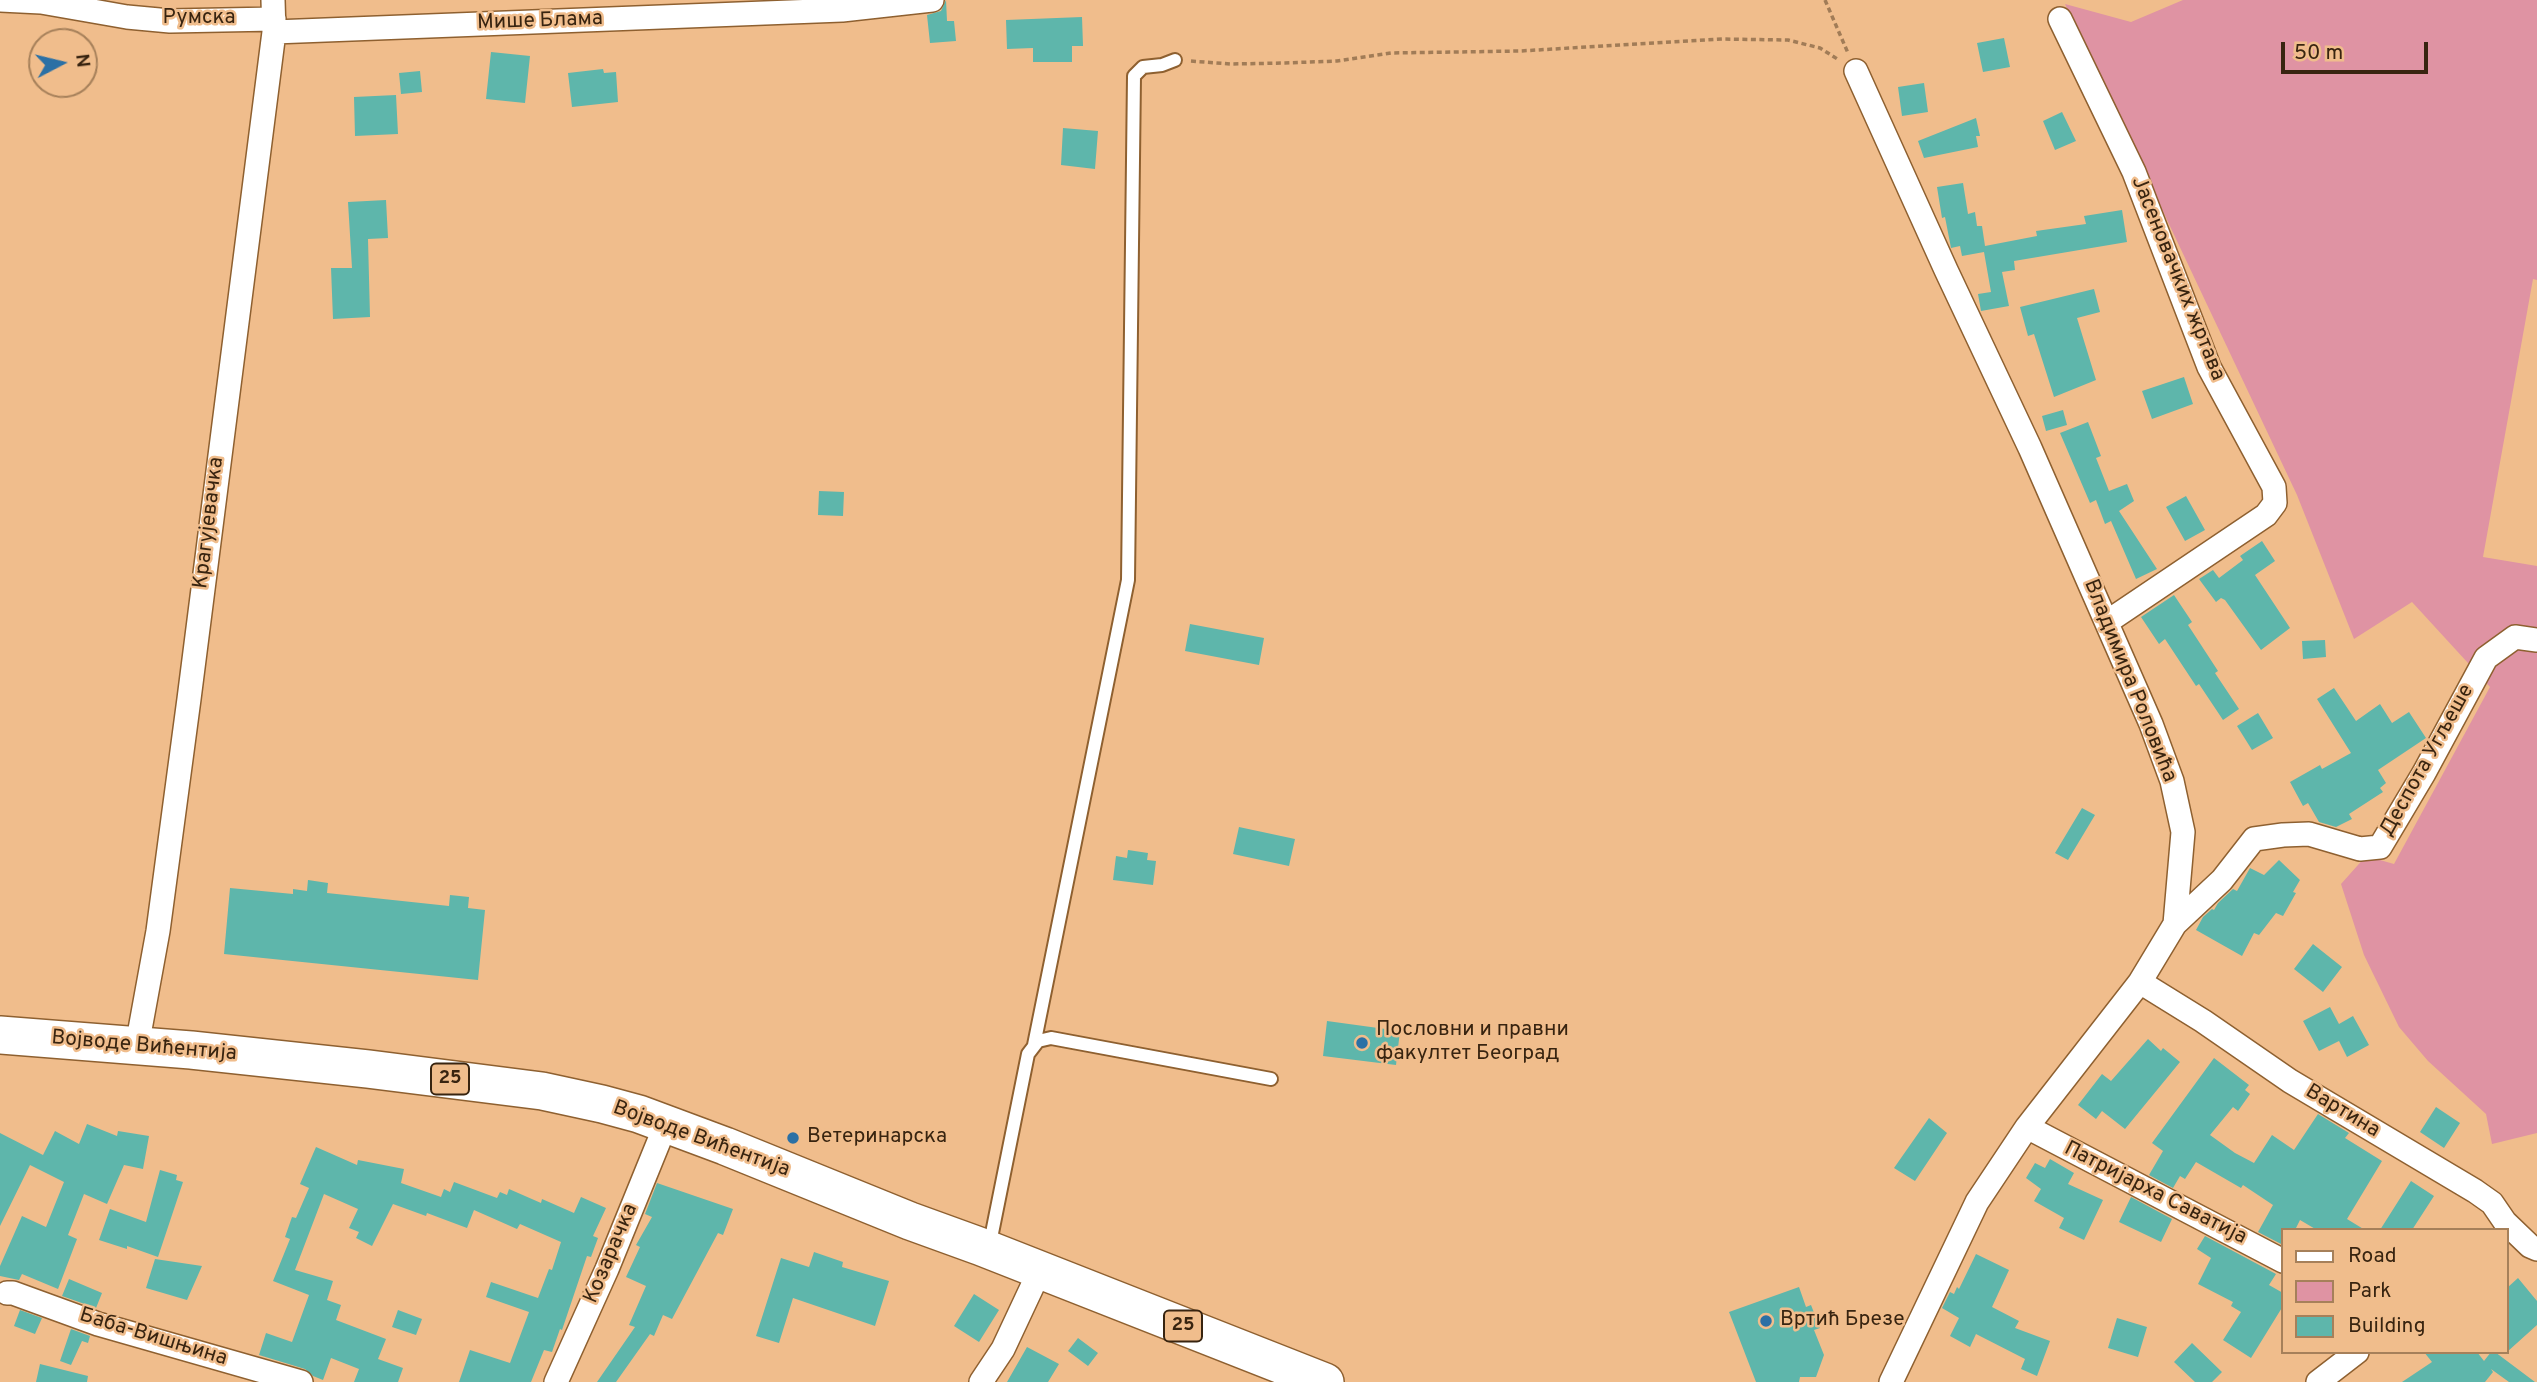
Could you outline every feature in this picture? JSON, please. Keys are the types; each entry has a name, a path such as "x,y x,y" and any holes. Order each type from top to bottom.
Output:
{"main road":[{"name":"Војводе Вићентија","path":"0,1035 368,1069 542,1091 614,1107 666,1124 1325,1382"}],"street":[{"name":"Румска","path":"0,0 41,2 127,17 170,20 274,17"},
{"name":"Мише Блама","path":"274,17 842,5 932,0"},
{"name":"Крагујевачка","path":"137,1046 160,917 274,17"},
{"name":"Јасеновачких жртава","path":"2060,19 2134,172 2208,367 2274,486 2275,503 2266,515 2106,622"},
{"name":"Владимира Роловића","path":"1856,71 2030,448 2106,622 2172,780 2183,832 2175,923 2140,982 2027,1127 1978,1202 1891,1382"},
{"name":"Деспота Угљеше","path":"2175,923 2222,880 2254,839 2309,834 2360,849 2380,847 2424,773 2441,737 2486,658 2515,637 2537,640"},
{"name":"Вартина","path":"2140,982 2290,1081 2475,1191 2492,1203 2505,1222 2534,1248"},
{"name":"Козарачка","path":"556,1382 607,1269 666,1124"},
{"name":"Патријарха Саватија","path":"2027,1127 2282,1260"},
{"path":"2509,1254 2534,1248"},
{"path":"989,1379 1040,1270"},
{"name":"Баба-Вишњина","path":"7,1293 98,1324 301,1382"},
{"path":"2318,1382 2354,1354"}],"lane":[{"path":"1034,1045 1128,580 1134,76 1143,67 1162,65 1175,60"},
{"path":"989,1250 1028,1054 1038,1041 1051,1038 1270,1079"}],"path":[{"path":"1825,0 1856,71"},
{"path":"1175,60 1230,64 1285,63 1337,61 1391,53 1520,51 1723,39 1788,40 1819,48 1856,71"}],"green space":[{"path":"2183,0 2537,0 2537,280 2533,279 2483,557 2537,566 2537,1133 2492,1144 2486,1114 2428,1061 2399,1027 2364,955 2341,884 2366,856 2394,864 2490,687 2412,602 2354,639 2297,495 2065,4 2131,22"}],"building":[{"path":"946,0 947,21 954,21 956,41 930,43 927,15 941,11"},
{"path":"1082,17 1083,46 1072,46 1072,62 1033,62 1033,48 1007,49 1006,20"},
{"path":"2004,38 2010,67 1983,72 1977,43"},
{"path":"491,52 530,56 525,103 486,99"},
{"path":"603,69 604,73 616,72 618,102 572,107 568,73"},
{"path":"420,71 422,92 401,94 399,73"},
{"path":"1924,83 1928,112 1902,116 1898,87"},
{"path":"396,95 398,134 355,136 354,97"},
{"path":"2062,112 2076,141 2055,150 2043,121"},
{"path":"1976,118 1980,136 1976,136 1978,147 1924,158 1918,141"},
{"path":"1063,128 1098,131 1095,169 1061,165"},
{"path":"1963,183 1968,214 1975,212 1977,226 1982,226 1985,246 2037,236 2036,231 2086,224 2084,216 2122,210 2127,242 2014,261 2015,270 2002,272 2009,306 1981,311 1978,294 1991,292 1984,252 1962,256 1960,246 1951,248 1937,187"},
{"path":"386,200 388,238 368,239 370,317 333,319 331,268 352,268 348,202"},
{"path":"2094,289 2100,312 2077,318 2096,380 2054,397 2034,334 2028,336 2020,307"},
{"path":"2184,377 2193,404 2152,419 2142,391"},
{"path":"2063,410 2067,425 2046,431 2042,416"},
{"path":"2088,422 2101,456 2096,458 2109,491 2127,484 2134,501 2119,511 2157,569 2136,579 2111,521 2105,524 2096,500 2090,503 2060,433"},
{"path":"819,491 844,492 843,516 818,515"},
{"path":"2186,496 2205,530 2185,541 2166,507"},
{"path":"2262,541 2275,561 2255,575 2290,628 2261,650 2225,600 2221,598 2216,602 2199,579 2213,570 2219,578 2243,560 2240,556"},
{"path":"2174,595 2192,622 2188,625 2218,671 2215,673 2239,709 2223,720 2199,684 2196,686 2165,639 2159,644 2141,617"},
{"path":"1190,624 1264,638 1259,665 1185,651"},
{"path":"2325,640 2326,657 2303,659 2302,641"},
{"path":"2334,688 2356,721 2380,704 2392,723 2409,712 2426,738 2378,770 2386,783 2380,788 2383,792 2349,814 2352,819 2336,827 2319,822 2308,803 2303,806 2290,782 2320,765 2322,769 2351,753 2317,699"},
{"path":"2258,713 2273,738 2252,750 2237,726"},
{"path":"2082,808 2095,815 2068,860 2055,853"},
{"path":"1239,827 1295,839 1289,866 1233,854"},
{"path":"1128,850 1148,853 1147,860 1156,861 1153,885 1113,880 1116,856 1127,858"},
{"path":"2279,860 2300,880 2293,892 2296,893 2283,916 2276,913 2259,935 2254,933 2242,956 2196,930 2203,917 2214,910 2233,889 2237,891 2250,868 2264,875"},
{"path":"308,880 328,883 327,893 449,906 450,895 469,897 468,908 485,910 478,980 224,954 230,888 293,894 293,889 307,891"},
{"path":"2313,944 2342,967 2323,992 2294,969"},
{"path":"2330,1007 2339,1024 2353,1016 2369,1045 2347,1057 2339,1041 2319,1051 2303,1021"},
{"name":"Пословни и правни факултет Београд","path":"1327,1021 1400,1031 1396,1065 1323,1056"},
{"path":"2148,1039 2161,1051 2163,1048 2180,1062 2125,1129 2102,1111 2096,1119 2078,1105 2102,1074 2111,1081"},
{"path":"2214,1058 2249,1085 2245,1090 2250,1094 2238,1111 2233,1107 2210,1135 2235,1153 2254,1163 2272,1135 2294,1150 2318,1114 2349,1133 2345,1138 2382,1161 2347,1219 2362,1228 2314,1228 2300,1220 2296,1228 2282,1228 2282,1244 2258,1232 2273,1205 2243,1185 2241,1188 2196,1162 2185,1179 2180,1176 2173,1188 2149,1175 2163,1151 2152,1143"},
{"path":"2436,1107 2460,1123 2444,1148 2420,1132"},
{"path":"1929,1118 1947,1133 1915,1181 1894,1168"},
{"path":"87,1124 117,1136 118,1131 149,1136 143,1169 124,1165 107,1204 84,1194 68,1235 77,1239 58,1289 22,1274 19,1280 0,1276 0,1266 22,1216 46,1227 64,1182 30,1165 0,1226 0,1133 43,1155 55,1131 79,1144"},
{"path":"316,1147 357,1165 358,1160 404,1169 401,1183 441,1197 444,1189 450,1192 454,1182 497,1198 500,1192 507,1195 509,1189 574,1213 581,1197 606,1208 593,1236 598,1238 591,1257 587,1256 562,1330 560,1329 552,1352 544,1350 531,1382 459,1382 470,1350 510,1363 529,1312 486,1297 491,1282 538,1298 549,1269 552,1270 561,1242 520,1224 517,1229 474,1210 467,1228 393,1204 372,1246 356,1238 359,1232 349,1228 358,1209 324,1194 295,1270 333,1281 327,1300 341,1305 336,1320 386,1339 378,1359 403,1368 398,1382 354,1382 359,1369 331,1358 323,1380 305,1369 259,1355 266,1333 292,1342 309,1295 273,1281 290,1239 285,1237 292,1217 296,1218 309,1188 300,1184"},
{"path":"2050,1159 2074,1173 2068,1184 2103,1200 2084,1240 2059,1228 2064,1218 2034,1201 2041,1189 2026,1178 2035,1163 2045,1168"},
{"path":"160,1170 177,1175 176,1180 183,1182 158,1257 99,1240 110,1209 146,1222"},
{"path":"2411,1181 2434,1196 2413,1228 2381,1228"},
{"path":"657,1183 733,1209 723,1235 718,1233 672,1319 663,1315 654,1336 650,1334 616,1382 597,1382 635,1327 629,1325 646,1286 626,1277 640,1247 636,1245 652,1217 645,1214"},
{"path":"2131,1197 2172,1219 2161,1242 2119,1222"},
{"path":"2205,1236 2276,1274 2269,1285 2282,1292 2282,1308 2251,1358 2223,1340 2241,1312 2231,1306 2233,1302 2198,1284 2211,1258 2197,1249"},
{"path":"814,1252 843,1262 842,1267 889,1281 875,1326 793,1298 779,1343 756,1336 781,1258 809,1267"},
{"path":"1976,1254 2009,1270 1992,1307 2019,1321 2015,1328 2050,1341 2037,1376 2021,1369 2025,1359 1976,1334 1970,1347 1950,1336 1959,1318 1942,1308 1950,1292 1954,1294 1957,1287 1959,1289"},
{"path":"155,1259 202,1266 187,1300 146,1288"},
{"path":"2518,1278 2537,1301 2537,1325 2509,1350 2509,1286"},
{"path":"69,1279 102,1293 96,1308 62,1296"},
{"path":"1799,1287 1806,1307 1811,1305 1820,1328 1814,1330 1824,1355 1816,1377 1800,1377 1799,1382 1756,1382 1729,1312"},
{"path":"974,1294 999,1310 979,1342 954,1326"},
{"path":"20,1310 42,1318 35,1334 14,1326"},
{"path":"398,1310 422,1319 416,1335 392,1327"},
{"path":"2117,1318 2147,1327 2138,1357 2108,1348"},
{"path":"71,1329 90,1336 88,1343 82,1341 71,1365 60,1361"},
{"path":"1078,1338 1098,1353 1088,1366 1068,1351"},
{"path":"2192,1343 2222,1372 2212,1382 2195,1382 2174,1362"},
{"path":"1027,1347 1059,1364 1048,1382 1007,1382"},
{"path":"2426,1354 2479,1354 2484,1361 2489,1354 2498,1354 2535,1382 2509,1382 2491,1369 2493,1372 2485,1382 2402,1382 2432,1362"},
{"path":"40,1364 88,1376 87,1382 36,1382"}],"place":[{"name":"Пословни и правни факултет Београд","path":"1362,1043"},
{"name":"Ветеринарска","path":"793,1138"},
{"name":"Вртић Брезе","path":"1766,1321"}]}
